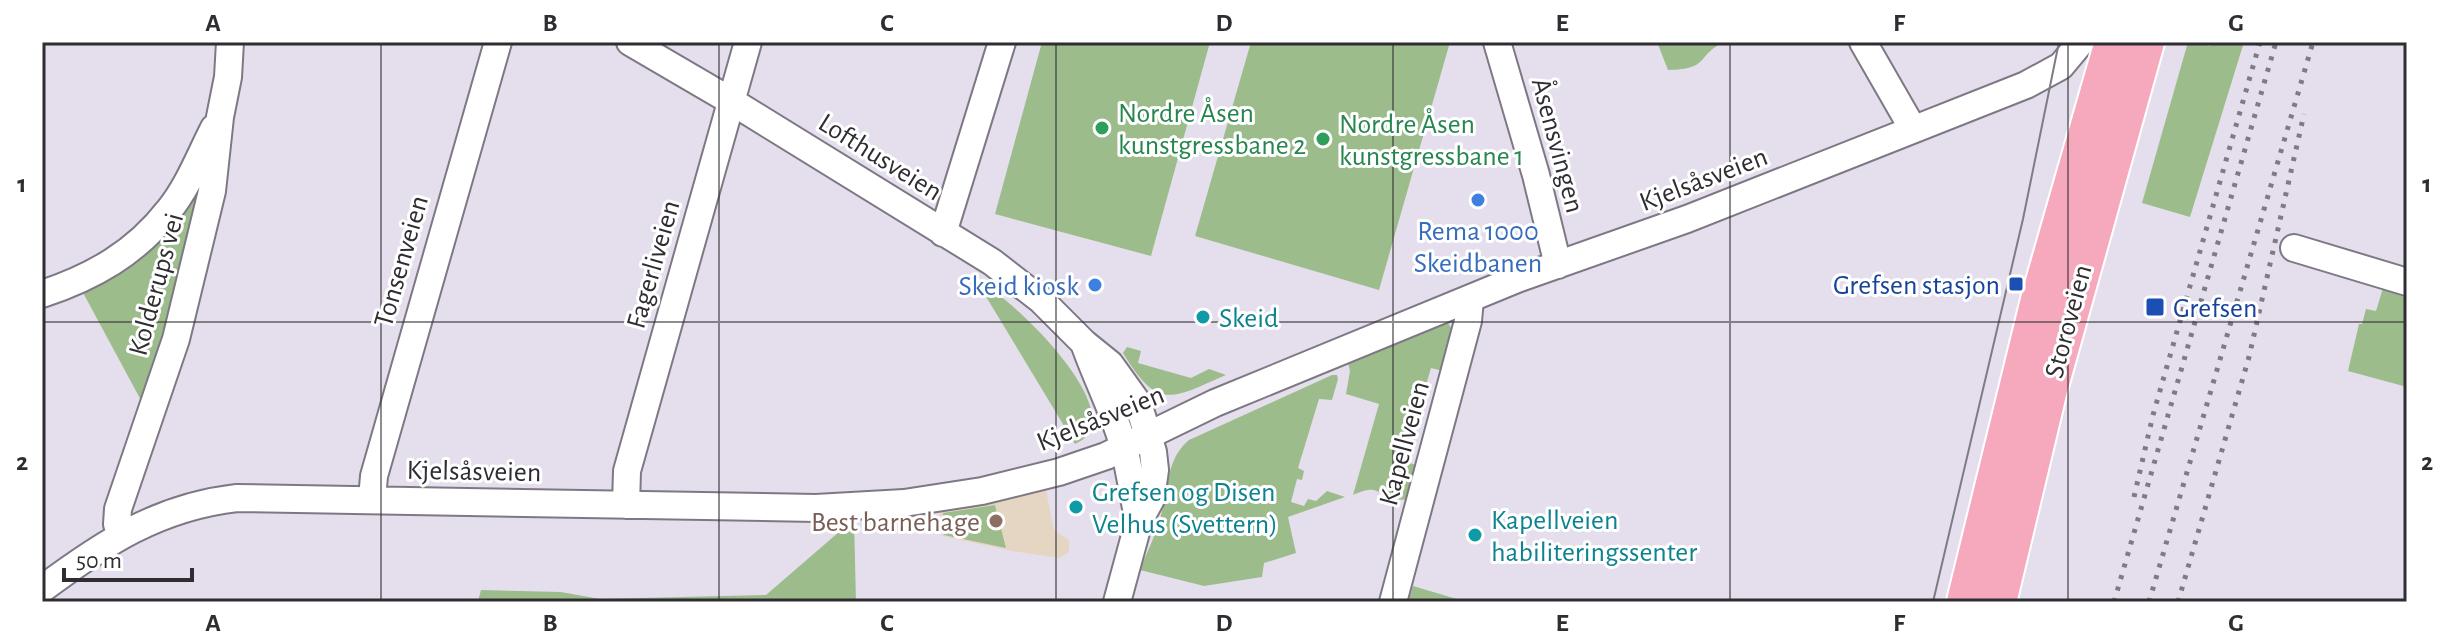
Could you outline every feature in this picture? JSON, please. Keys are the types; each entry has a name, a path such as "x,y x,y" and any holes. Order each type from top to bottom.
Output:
{"highway":[{"name":"Storoveien","path":"1974,601 2037,311 2114,42"},
{"name":"Storoveien","path":"1974,601 2047,393 2145,42"}],"street":[{"name":"Kolderups vei","path":"121,535 117,524 118,509 176,339 212,191 230,42"},
{"name":"Tonsenveien","path":"372,499 374,476 498,42"},
{"name":"Lofthusveien","path":"630,42 731,101 1005,272 1110,364 1138,403 1153,452 1154,484 1151,499 1139,521 1117,602"},
{"name":"Fagerliveien","path":"626,505 627,471 748,42"},
{"path":"943,233 1002,42"},
{"name":"Åsensvingen","path":"1497,42 1536,175 1558,265"},
{"path":"1863,42 1913,129"},
{"name":"Kjelsåsveien","path":"42,589 121,535 155,518 220,500 372,499 816,508 955,497 1030,480 1085,464 1215,403 1470,299 1770,187 2052,72 2069,60 2081,42"},
{"path":"42,294 86,277 134,249 171,208 220,117"},
{"path":"2294,248 2407,282"},
{"name":"Kapellveien","path":"1393,602 1468,321 1470,299"},
{"name":"Lofthusveien","path":"1084,343 1094,373 1110,404 1124,448 1139,521"}],"shaded area":[{"name":"Best barnehage","path":"1046,490 1054,530 1069,540 1069,552 1059,558 942,536 940,512"}],"green space":[{"name":"Nordre Åsen kunstgressbane 2","path":"1042,42 1210,42 1151,256 995,214"},
{"name":"Nordre Åsen kunstgressbane 1","path":"1251,42 1450,42 1379,290 1195,236"},
{"path":"1657,42 1724,42 1691,67 1668,70"},
{"path":"2188,42 2210,46 2212,42 2244,42 2190,217 2142,203"},
{"path":"206,171 177,308 143,404 81,289"},
{"path":"976,280 1014,307 1038,331 1062,357 1080,384 1091,409 1090,430 1075,444"},
{"path":"2383,288 2407,294 2407,387 2348,371 2359,324 2362,324 2366,309 2376,311"},
{"path":"1447,321 1456,336 1447,372 1431,368 1404,461 1419,466 1412,500 1387,499 1371,490 1353,495 1379,404 1346,394 1350,371 1346,354"},
{"path":"1127,347 1141,351 1138,363 1191,378 1209,369 1226,375 1178,394 1156,392 1135,372 1123,353"},
{"path":"1337,375 1338,379 1332,400 1319,399 1298,468 1304,471 1302,480 1297,479 1291,502 1304,506 1308,499 1316,501 1327,491 1345,497 1288,517 1296,553 1264,563 1262,577 1204,586 1140,570 1159,522 1171,467 1181,448 1189,440"},
{"path":"995,505 1006,548 944,535 943,513"},
{"path":"854,519 856,602 355,602 389,599 478,601 481,590 561,592 600,599 766,595"},
{"path":"1413,586 1467,602 1408,602"}],"tram line":[{"path":"1933,602 2023,219 2059,42"}],"railway":[{"path":"2134,497 2153,415 2260,42"},
{"path":"2114,602 2276,42"},
{"path":"2149,602 2313,42"},
{"path":"2178,602 2249,357 2304,114"}],"place":[{"name":"Nordre Åsen kunstgressbane 2","path":"1102,128"},
{"name":"Nordre Åsen kunstgressbane 1","path":"1323,139"},
{"name":"Rema 1000 Skeidbanen","path":"1478,200"},
{"name":"Grefsen stasjon","path":"2016,284"},
{"name":"Skeid kiosk","path":"1095,285"},
{"name":"Grefsen","path":"2155,307"},
{"name":"Skeid","path":"1203,317"},
{"name":"Grefsen og Disen Velhus (Svettern)","path":"1076,507"},
{"name":"Best barnehage","path":"996,521"},
{"name":"Kapellveien habiliteringssenter","path":"1475,535"}]}
